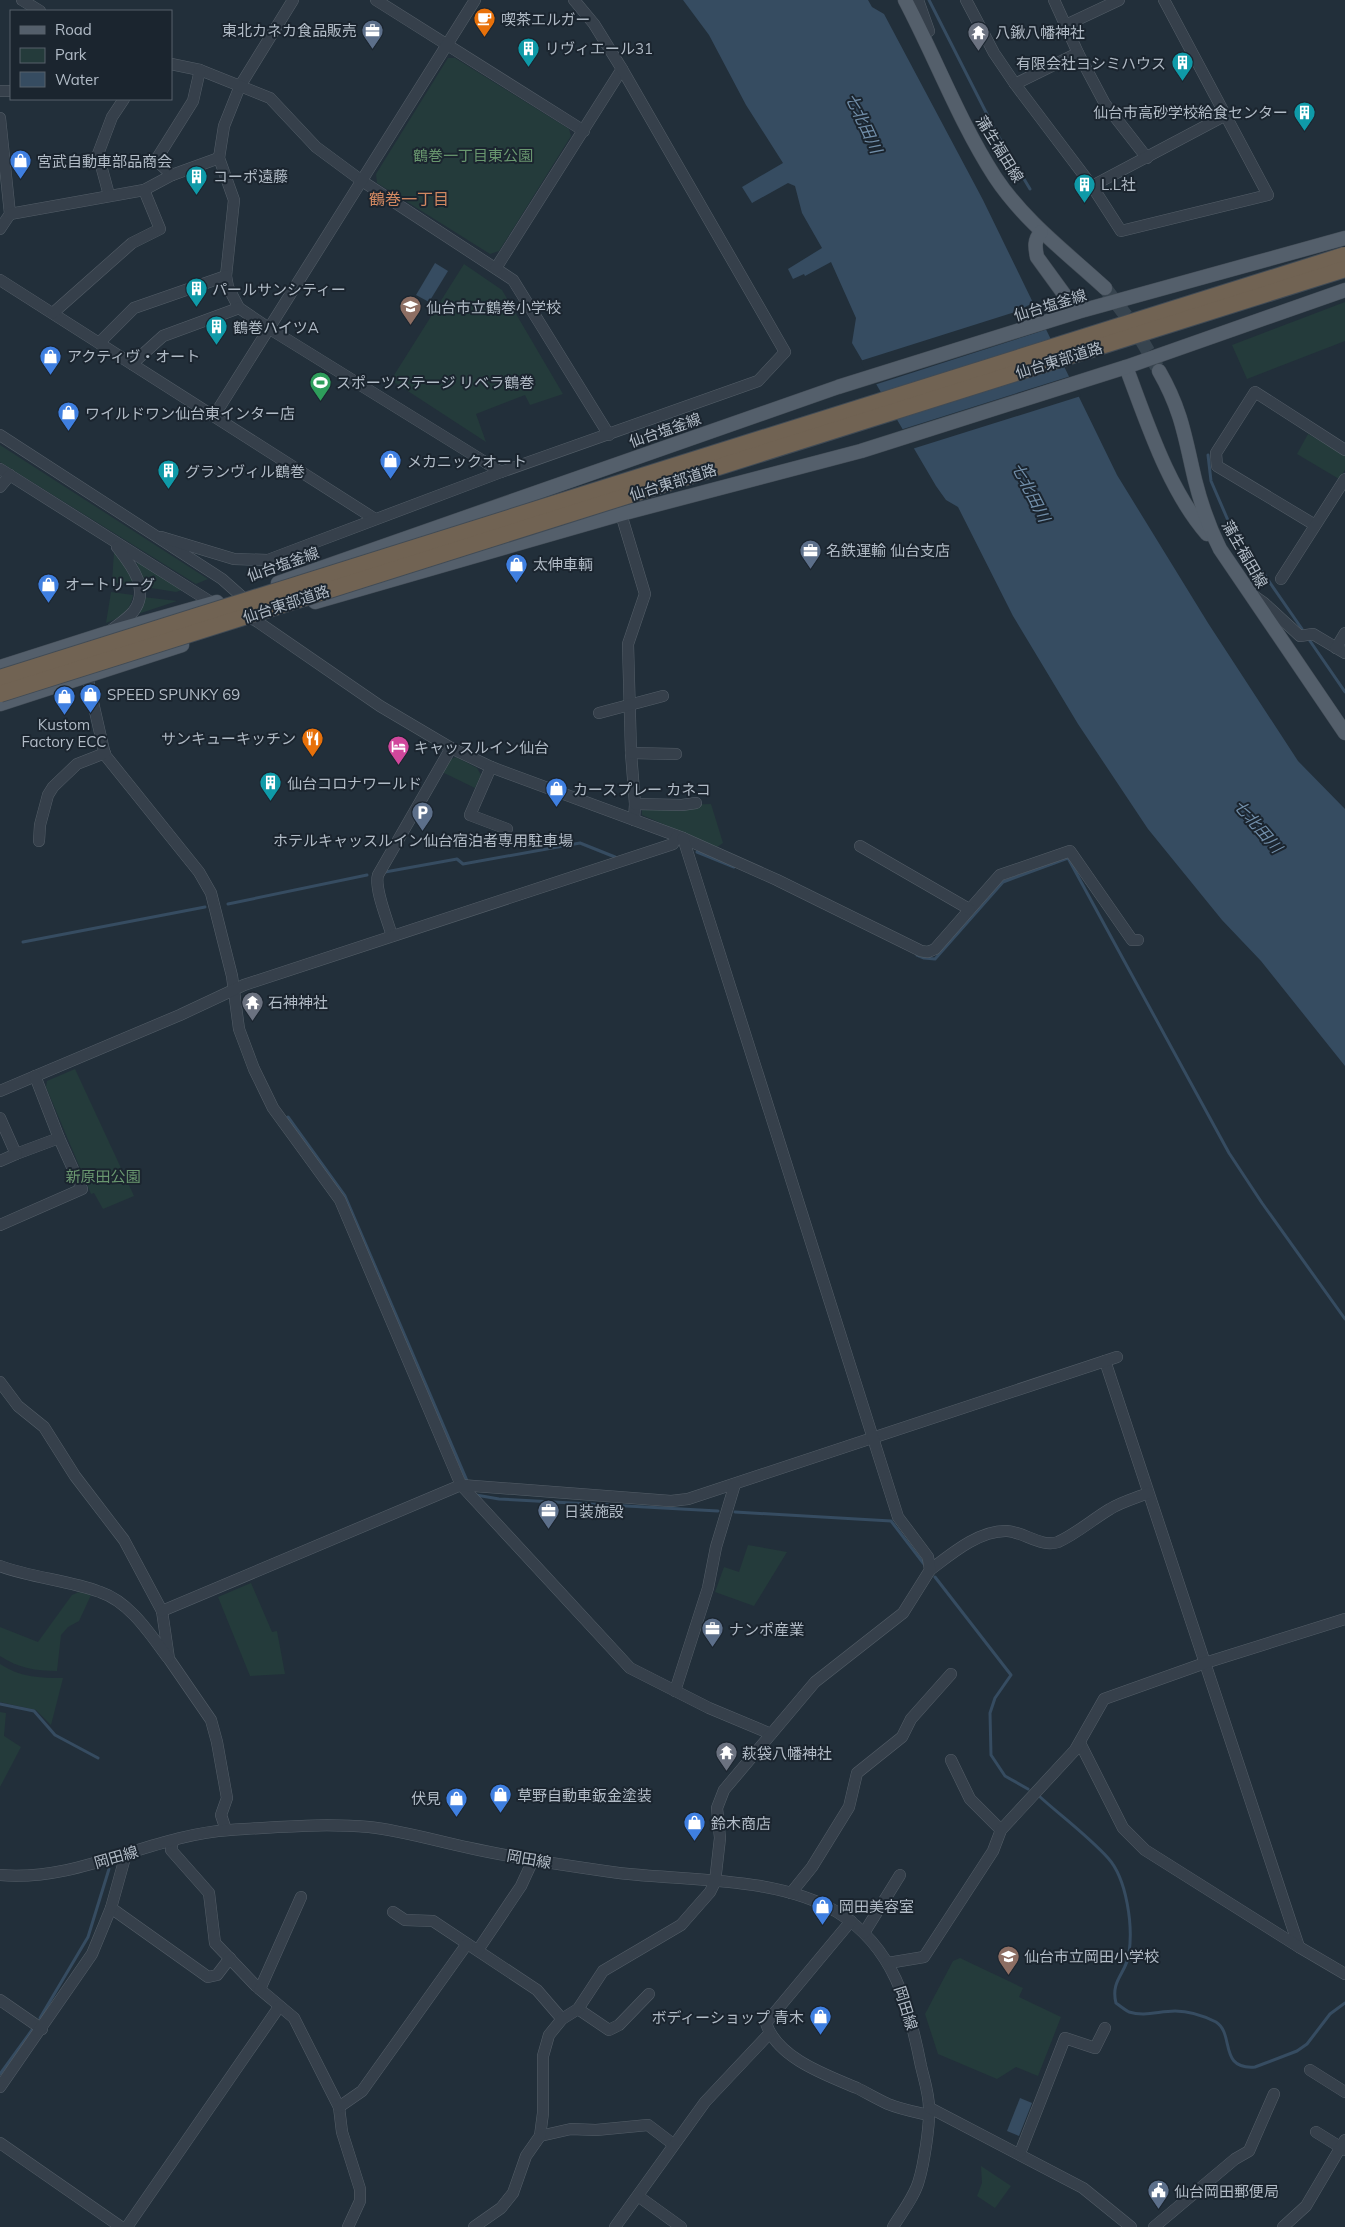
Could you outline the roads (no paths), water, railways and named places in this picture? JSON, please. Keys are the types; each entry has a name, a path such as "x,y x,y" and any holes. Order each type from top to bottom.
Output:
{"highway":[{"name":"仙台東部道路","path":"0,678 1345,254"},
{"name":"仙台東部道路","path":"0,694 1345,269"}],"main road":[{"name":"蒲生福田線","path":"905,0 958,112 996,177 1042,232 1105,288"},
{"path":"1042,232 1036,238 1037,257 1077,312"},
{"name":"仙台塩釜線","path":"0,666 240,595 838,387 1077,312 1345,238"},
{"path":"0,704 255,620 621,514 873,448 1126,367 1345,290"},
{"path":"1126,367 1154,442 1174,482 1204,531 1220,549"},
{"name":"蒲生福田線","path":"1159,371 1173,396 1186,433 1195,480 1206,520 1220,549 1345,733"},
{"path":"1174,482 1182,484 1195,480"}],"street":[{"path":"22,0 38,10"},
{"path":"293,0 240,86 224,126 219,158 234,200 226,276 228,286 239,308 501,472"},
{"path":"376,0 584,131"},
{"path":"214,416 475,0"},
{"path":"161,537 234,560 258,562 268,560 501,472 609,435 758,380 784,352 622,70 594,24 574,0"},
{"path":"918,0 929,31 923,35"},
{"path":"966,0 994,53 1092,186 1121,231 1268,195 1164,0"},
{"path":"1054,0 1078,53 1105,104 1147,158"},
{"path":"1066,25 1119,0"},
{"path":"1015,84 1078,53"},
{"path":"172,64 200,70 270,98 316,147 362,181 513,280 609,435"},
{"path":"172,175 156,160 194,102 200,70"},
{"path":"496,268 622,70"},
{"path":"109,195 98,154 112,117 123,100"},
{"path":"1092,186 1226,115"},
{"path":"0,118 3,174 10,214 0,229"},
{"path":"10,214 144,190 172,175 219,158"},
{"path":"53,313 132,243 160,229 144,190"},
{"path":"100,343 134,308 226,276"},
{"path":"0,280 375,519"},
{"path":"132,364 163,336 239,308"},
{"path":"1315,525 1217,466 1216,454 1255,392 1344,448"},
{"path":"0,435 161,537 222,579 240,595 255,620"},
{"path":"0,488 5,472 212,604 255,620 380,706 451,748 491,767 680,837 777,880 921,951 928,952 935,949 1000,875 1070,852 1132,940 1138,940"},
{"path":"1281,579 1345,479"},
{"path":"621,514 645,594 628,644 631,753 635,804 634,820"},
{"path":"107,633 133,611 139,597 136,572 113,541"},
{"path":"1247,591 1264,603 1300,636 1313,634 1340,650 1345,633"},
{"path":"87,676 105,753 120,775 200,872 211,893 232,976 238,1029 254,1069 273,1108 340,1200 461,1485 630,1668 709,1708 771,1734"},
{"path":"599,713 663,696"},
{"path":"392,936 380,896 378,875 451,748"},
{"path":"39,841 40,825 48,795 53,786 76,764 105,753"},
{"path":"631,753 676,754"},
{"path":"491,767 470,815 507,828"},
{"path":"635,804 696,803"},
{"path":"0,1091 180,1015 234,989 273,974 672,844 680,837"},
{"path":"680,837 898,1516 928,1558 930,1570"},
{"path":"860,846 969,909"},
{"path":"0,1225 82,1189 58,1138 35,1076"},
{"path":"0,1118 16,1154"},
{"path":"0,1161 58,1138"},
{"path":"162,1611 461,1485 671,1501 688,1500 1117,1357"},
{"path":"1104,1361 1299,1947"},
{"path":"0,1382 18,1406 44,1427 75,1476 124,1540 162,1611 170,1659"},
{"path":"675,1691 708,1588 716,1546 735,1484"},
{"path":"474,2227 501,2208 513,2193 526,2156 540,2136 543,2113 543,2056 549,2035 562,2019 578,2009 603,1972 681,1925 710,1892 714,1882 720,1838 717,1808 724,1790 815,1682 903,1613 930,1570 952,1553 982,1536 1006,1531 1026,1535 1048,1544 1058,1542 1112,1508 1148,1493"},
{"path":"0,1566 102,1592 120,1603 140,1622 170,1659 211,1720 227,1798 221,1815 226,1830"},
{"path":"888,1963 924,1957 992,1851 1001,1830 1080,1743 1104,1699 1205,1663 1345,1619"},
{"path":"791,1893 812,1867 849,1807 857,1773 902,1737 910,1719 951,1674"},
{"path":"1080,1743 1123,1828 1145,1850 1345,1974"},
{"path":"951,1760 970,1799 1001,1830"},
{"name":"岡田線","path":"0,1875 18,1876 59,1873 173,1841 226,1830 320,1826 366,1827 409,1832 467,1848 534,1860 622,1873 760,1887 791,1893 822,1904 851,1922 864,1933 888,1963 900,1985 910,2015 929,2112"},
{"path":"173,1841 172,1850 209,1893 215,1943 260,1989 294,2018 339,2107 342,2132 360,2189 360,2200 348,2227"},
{"path":"0,2088 92,1954 111,1908 126,1854"},
{"path":"478,1950 521,1886 534,1860"},
{"path":"864,1933 900,1875"},
{"path":"260,1989 301,1897"},
{"path":"111,1908 208,1977 217,1975 230,1958"},
{"path":"393,1912 405,1920 434,1922 537,1990 562,2019"},
{"path":"851,1922 766,2023 770,2034 793,2056 823,2075 858,2088 889,2104 929,2112 1020,2154 1083,2188 1131,2227"},
{"path":"339,2107 362,2091 467,1944"},
{"path":"578,2009 609,2030 619,2025 649,1994"},
{"path":"0,2000 42,2029"},
{"path":"126,2227 279,2007"},
{"path":"1020,2154 1065,2038 1095,2048 1105,2028"},
{"path":"615,2227 705,2102 770,2034"},
{"path":"1310,2070 1345,2092"},
{"path":"1154,2227 1235,2159 1249,2151 1274,2094"},
{"path":"893,2227 918,2184 929,2112"},
{"path":"540,2136 571,2129 596,2130 648,2125 673,2144"},
{"path":"1284,2227 1306,2206 1344,2146 1316,2132"},
{"path":"0,2143 121,2227"},
{"path":"638,2196 681,2227"}],"water":[{"name":"七北田川","path":"683,0 868,0 872,7 884,14 983,200 1117,475 1208,623 1298,761 1345,809 1345,1066 1261,961 1222,920 1148,829 1078,724 1013,616 958,507 946,500 936,486 852,343 856,318 831,262 805,276 804,274 793,279 788,269 822,248 802,213 795,186 788,183 752,203 742,187 783,163 746,105 709,35"},
{"path":"435,263 448,271 429,302 416,295"},
{"path":"1020,2098 1032,2103 1019,2136 1007,2131"}],"waterway":[{"path":"929,0 997,134 1030,189"},
{"path":"1208,455 1211,481 1230,525 1302,629"},
{"path":"1310,641 1345,692"},
{"path":"385,872 457,859 463,864 580,843 615,857"},
{"path":"697,852 734,867"},
{"path":"917,955 935,959 1003,882 1068,858 1229,1153 1262,1203 1345,1319"},
{"path":"228,904 367,875"},
{"path":"23,942 205,907"},
{"path":"288,1117 345,1196 468,1483"},
{"path":"476,1495 499,1499 718,1511"},
{"path":"735,1512 891,1521 924,1564"},
{"path":"935,1577 1011,1675 995,1698 990,1713 991,1755 1005,1776 1028,1789"},
{"path":"0,1704 34,1711 55,1735 98,1758"},
{"path":"1039,1796 1108,1858 1120,1878 1127,1903 1130,1942 1128,1960 1117,1982 1115,1995 1116,2003 1124,2009 1141,2014 1180,2011 1196,2014 1216,2022 1222,2028 1231,2057 1236,2063 1255,2067 1297,2051 1307,2044 1330,2014 1345,2003"},
{"path":"40,2018 88,1937 109,1869"},
{"path":"0,2074 32,2030"}],"tunnel":[{"path":"1105,288 1133,325 1157,367"}],"place":[{"name":"喫茶エルガー","path":"485,38"},
{"name":"東北カネカ食品販売","path":"373,49"},
{"name":"八鍬八幡神社","path":"979,51"},
{"name":"リヴィエール31","path":"529,67"},
{"name":"有限会社ヨシミハウス","path":"1182,82"},
{"name":"仙台市高砂学校給食センター","path":"1304,131"},
{"name":"宮武自動車部品商会","path":"21,180"},
{"name":"コーポ遠藤","path":"197,195"},
{"name":"L.L社","path":"1085,203"},
{"name":"パールサンシティー","path":"196,308"},
{"name":"仙台市立鶴巻小学校","path":"410,326"},
{"name":"鶴巻ハイツA","path":"217,346"},
{"name":"アクティヴ・オート","path":"51,375"},
{"name":"スポーツステージ リベラ鶴巻","path":"320,401"},
{"name":"ワイルドワン仙台東インター店","path":"69,432"},
{"name":"メカニックオート","path":"391,480"},
{"name":"グランヴィル鶴巻","path":"169,490"},
{"name":"名鉄運輸 仙台支店","path":"810,569"},
{"name":"太伸車輌","path":"517,583"},
{"name":"オートリーグ","path":"49,603"},
{"name":"SPEED SPUNKY 69","path":"91,713"},
{"name":"Kustom Factory ECC","path":"64,715"},
{"name":"サンキューキッチン","path":"312,757"},
{"name":"キャッスルイン仙台","path":"398,766"},
{"name":"仙台コロナワールド","path":"271,802"},
{"name":"カースプレー カネコ","path":"557,808"},
{"name":"ホテルキャッスルイン仙台宿泊者専用駐車場","path":"423,831"},
{"name":"石神神社","path":"252,1021"},
{"name":"日装施設","path":"548,1530"},
{"name":"ナンポ産業","path":"713,1648"},
{"name":"萩袋八幡神社","path":"726,1772"},
{"name":"草野自動車鈑金塗装","path":"501,1814"},
{"name":"伏見","path":"457,1817"},
{"name":"鈴木商店","path":"695,1842"},
{"name":"岡田美容室","path":"823,1925"},
{"name":"仙台市立岡田小学校","path":"1008,1975"},
{"name":"ボディーショップ 青木","path":"820,2036"},
{"name":"仙台岡田郵便局","path":"1158,2210"}],"district":[{"name":"鶴巻一丁目","path":"409,199"}],"park label":[{"name":"鶴巻一丁目東公園","path":"473,155"},
{"name":"新原田公園","path":"103,1176"}]}
